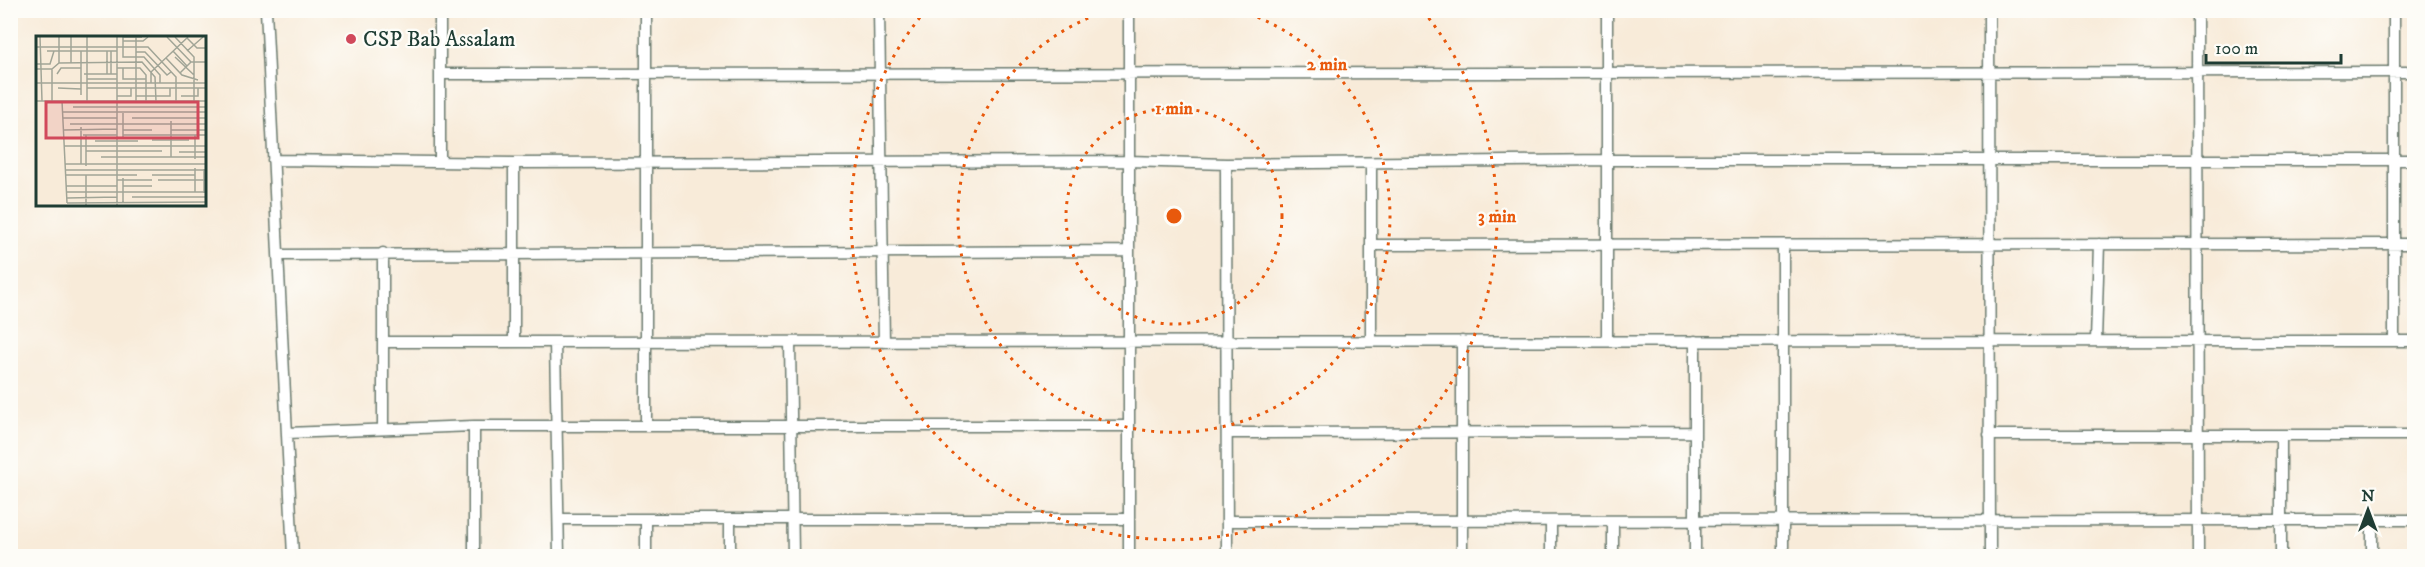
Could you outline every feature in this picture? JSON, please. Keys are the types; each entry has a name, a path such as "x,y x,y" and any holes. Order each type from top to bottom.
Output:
{"street":[{"path":"266,10 293,556"},
{"path":"440,10 440,161"},
{"path":"646,10 646,426"},
{"path":"879,10 884,342"},
{"path":"1129,10 1129,556"},
{"path":"1607,10 1607,341"},
{"path":"1989,10 1990,556"},
{"path":"2197,10 2198,556"},
{"path":"2394,10 2394,341"},
{"path":"440,74 2415,72"},
{"path":"273,160 514,163 1129,160 1226,164 1607,160 2415,160"},
{"path":"514,163 514,342"},
{"path":"1371,163 1371,341"},
{"path":"1226,164 1227,556"},
{"path":"2096,341 2099,244"},
{"path":"1371,245 2415,244"},
{"path":"1783,245 1783,556"},
{"path":"278,255 514,252 1129,251"},
{"path":"383,253 383,429"},
{"path":"1462,341 1462,556"},
{"path":"1695,341 1695,556"},
{"path":"383,342 2415,341"},
{"path":"555,342 559,426 559,556"},
{"path":"790,342 793,556"},
{"path":"287,432 474,426 1129,426"},
{"path":"474,426 474,556"},
{"path":"1227,432 1695,432"},
{"path":"1989,435 2415,435"},
{"path":"2281,435 2281,556"},
{"path":"559,519 1129,519"},
{"path":"646,519 646,556"},
{"path":"730,519 730,556"},
{"path":"2372,520 2372,556"},
{"path":"1227,521 2415,520"},
{"path":"1551,521 1551,556"},
{"path":"1612,521 1612,556"}],"place":[{"name":"CSP Bab Assalam","path":"351,39"}]}
